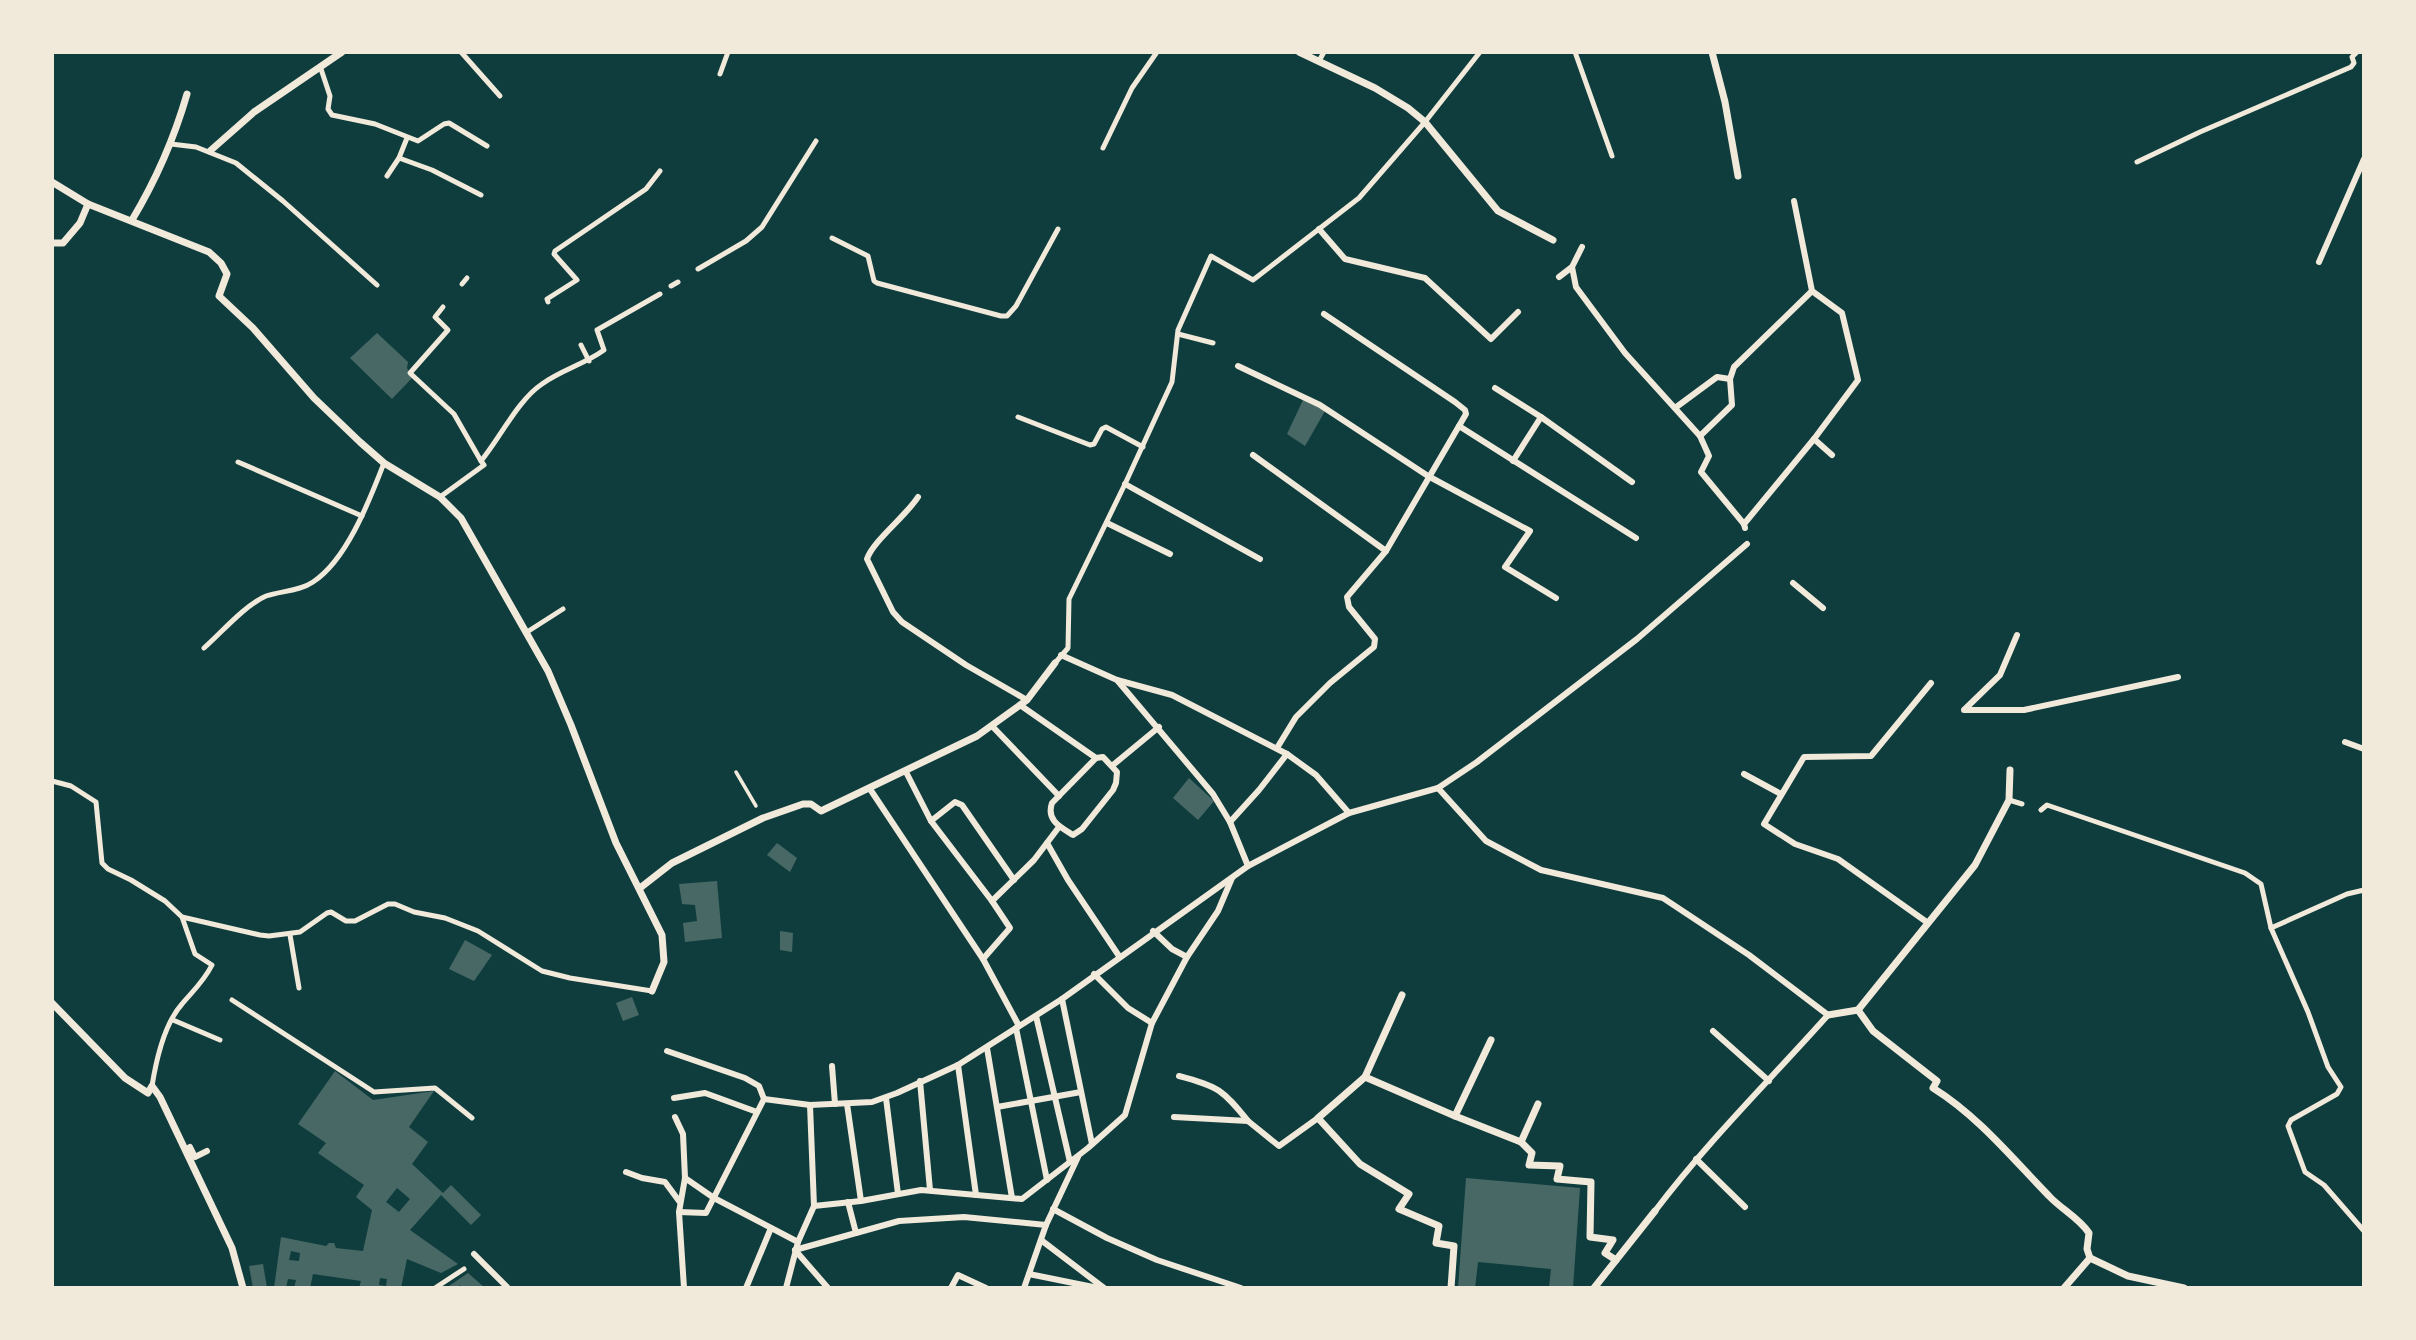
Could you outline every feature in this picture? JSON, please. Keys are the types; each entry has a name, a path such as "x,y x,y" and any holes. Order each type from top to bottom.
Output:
{"street":[{"path":"210,151 254,112 342,52"},
{"path":"1299,52 1392,97 1424,122 1499,211 1553,240"},
{"path":"1712,52 1725,103 1738,176"},
{"path":"132,220 171,144 187,94"},
{"path":"2319,262 2364,159"},
{"path":"52,181 88,204 209,252 221,263 227,274 219,296 265,341 314,398 384,463 440,497 461,518 548,671 616,843 662,935 664,952 660,975 652,991"},
{"path":"1572,267 1576,287 1625,353 1700,436 1709,456 1701,472 1744,526 1858,380 1842,313 1812,291 1794,201"},
{"path":"52,243 63,243 80,223 88,204"},
{"path":"1319,229 1345,259 1425,278 1491,339 1518,312"},
{"path":"1559,277 1572,267 1582,247"},
{"path":"1700,436 1732,405 1730,379 1734,367 1812,291"},
{"path":"1277,748 1296,717 1330,683 1374,647 1376,641 1373,635 1346,600 1386,551 1466,414 1465,410 1324,314"},
{"path":"1238,366 1320,405 1428,476 1530,531 1505,567 1556,598"},
{"path":"1675,408 1717,377 1730,379"},
{"path":"1495,388 1541,417 1632,482"},
{"path":"1513,460 1541,417"},
{"path":"1459,426 1636,538"},
{"path":"1814,439 1832,455"},
{"path":"1253,455 1386,551"},
{"path":"1125,484 1260,559"},
{"path":"918,497 909,512 870,551 867,559 893,612 902,622 1023,703 1096,758"},
{"path":"1107,523 1170,554"},
{"path":"764,1099 810,1105 873,1102 958,1065 1062,999 1153,931 1248,866 1349,813 1438,788 1477,762 1637,639 1747,544"},
{"path":"1793,583 1823,608"},
{"path":"2017,635 2000,675 1964,710 2024,710 2178,677"},
{"path":"1061,655 1117,680 1172,695 1277,748 1316,775 1349,813"},
{"path":"640,888 672,863 763,818 803,804 811,804 821,811 977,736 1023,703 1055,663"},
{"path":"1117,680 1213,794 1230,822 1248,866"},
{"path":"1928,923 1838,859 1795,844 1765,824 1804,757 1871,756 1931,683"},
{"path":"992,726 1059,796"},
{"path":"1113,765 1159,727"},
{"path":"2345,742 2364,749"},
{"path":"1230,822 1287,754"},
{"path":"1103,757 1113,765 1117,772 1116,783 1082,829 1073,835 1059,827 1049,812 1052,803 1096,758 1103,757"},
{"path":"1594,1287 1730,1119 1769,1081 1828,1015 1858,1010 1975,864 2009,800 2010,770"},
{"path":"906,772 931,821 1010,929 983,959"},
{"path":"1744,774 1781,794"},
{"path":"1438,788 1486,841 1541,870 1663,898 1749,955 1828,1015"},
{"path":"870,789 983,959 1017,1027 1047,1180"},
{"path":"931,821 955,802 962,805 1014,880"},
{"path":"992,901 1034,860 1059,827"},
{"path":"1047,843 1068,880 1119,956"},
{"path":"814,1206 930,1190 1022,1199 1079,1156 1125,1115 1152,1023 1187,957 1218,911 1233,877"},
{"path":"1153,931 1172,949 1187,957"},
{"path":"1094,974 1128,1008 1152,1023"},
{"path":"1179,1076 1210,1084 1227,1095 1248,1121 1279,1146 1318,1118 1365,1077 1402,995"},
{"path":"1062,999 1092,1144"},
{"path":"52,1003 125,1078 148,1093 152,1087 186,1150 232,1248 243,1287"},
{"path":"1858,1010 1873,1031 1937,1082 1933,1088 1968,1114 2051,1198 2082,1225 2089,1233 2087,1249 2090,1258 2128,1276 2184,1287"},
{"path":"1036,1016 1069,1162"},
{"path":"1713,1031 1769,1081"},
{"path":"1455,1116 1491,1040"},
{"path":"987,1048 1012,1198"},
{"path":"667,1051 745,1078 759,1086 764,1099 706,1213 679,1212"},
{"path":"958,1065 976,1195"},
{"path":"832,1066 835,1104"},
{"path":"1365,1077 1521,1142 1532,1153 1529,1165 1560,1166 1557,1179 1591,1182 1590,1237 1613,1240 1605,1253 1616,1260"},
{"path":"920,1081 930,1190"},
{"path":"997,1107 1081,1092"},
{"path":"674,1098 705,1093 757,1112"},
{"path":"886,1098 898,1194"},
{"path":"847,1104 861,1200"},
{"path":"1521,1142 1538,1104"},
{"path":"786,1287 795,1250 814,1206 810,1105"},
{"path":"675,1117 682,1134 685,1178 679,1201 684,1287"},
{"path":"1174,1117 1248,1121"},
{"path":"1318,1118 1360,1164 1409,1194 1399,1209 1439,1226 1436,1243 1454,1246 1451,1287"},
{"path":"186,1150 190,1147 195,1157 207,1151"},
{"path":"1024,1287 1053,1209 1079,1156"},
{"path":"1696,1159 1745,1207"},
{"path":"626,1172 665,1182 679,1201"},
{"path":"685,1178 715,1198 798,1242"},
{"path":"848,1202 856,1233"},
{"path":"1053,1209 1107,1238 1157,1260 1241,1287"},
{"path":"795,1250 899,1222 964,1217 1046,1226"},
{"path":"746,1287 771,1228"},
{"path":"1041,1240 1104,1287"},
{"path":"795,1250 828,1287"},
{"path":"474,1254 508,1287"},
{"path":"2064,1287 2090,1258"},
{"path":"1029,1274 1098,1287"},
{"path":"951,1287 958,1275 986,1287"}],"lane":[{"path":"461,52 500,96"},
{"path":"720,74 728,52"},
{"path":"1103,148 1132,88 1157,52"},
{"path":"1319,61 1324,52"},
{"path":"1055,663 1068,648 1069,599 1143,447 1171,382 1178,334 1194,290 1211,256 1253,280 1359,198 1480,52"},
{"path":"1575,52 1612,156"},
{"path":"2137,162 2351,67 2353,56 2357,52"},
{"path":"320,69 330,96 330,114 375,124 407,138 422,140 441,125 449,123 487,146"},
{"path":"387,176 399,158 407,138"},
{"path":"698,269 746,241 762,227 816,141"},
{"path":"171,144 210,151 236,163 377,285"},
{"path":"399,158 432,170 481,195"},
{"path":"548,302 547,299 577,280 554,254 555,251 646,188 660,172"},
{"path":"832,239 869,256 874,281 877,283 1007,316 1016,306 1058,229"},
{"path":"462,284 467,278"},
{"path":"671,286 678,282"},
{"path":"481,461 519,408 541,384 589,361 604,350 597,330 660,294"},
{"path":"440,497 484,465 453,412 410,373 448,330 435,317 443,307"},
{"path":"1178,334 1213,343"},
{"path":"581,345 589,361"},
{"path":"1018,417 1090,445 1106,427 1143,447"},
{"path":"237,462 362,516"},
{"path":"204,648 258,601 313,582 337,558 362,516 384,463"},
{"path":"527,632 563,609"},
{"path":"52,781 71,786 96,802 102,863 165,901 182,917 195,954 212,965 203,983 181,1004 173,1020 157,1057 152,1087"},
{"path":"2009,800 2022,804"},
{"path":"2042,810 2047,805 2086,817 2245,873 2262,884 2271,928 2308,1012 2328,1067 2340,1087 2337,1094 2291,1121 2288,1126 2305,1172 2324,1185 2364,1231"},
{"path":"2271,928 2347,894 2364,890"},
{"path":"182,917 260,935 290,934 309,927 327,913 331,912 346,921 355,921 388,904 395,904 414,912 445,918 478,931 542,971 652,991"},
{"path":"290,934 299,988"},
{"path":"232,1000 374,1092 435,1088 472,1118"},
{"path":"173,1020 220,1040"},
{"path":"435,1287 464,1269"}],"path":[{"path":"736,772 763,818"}],"building":[{"path":"377,333 408,362 407,368 412,378 392,399 350,358"},
{"path":"1303,400 1325,411 1305,446 1287,434"},
{"path":"1189,778 1214,801 1198,820 1173,798"},
{"path":"777,843 797,858 790,872 767,855"},
{"path":"717,881 722,938 685,942 683,923 697,921 695,905 682,904 679,884"},
{"path":"780,931 793,933 792,952 780,950"},
{"path":"465,940 492,955 474,981 449,969"},
{"path":"632,997 639,1015 623,1021 616,1003"},
{"path":"335,1071 373,1100 434,1091 409,1127 428,1142 412,1164 443,1193 451,1185 481,1215 471,1225 441,1195 410,1230 458,1264 441,1273 407,1259 401,1288 359,1288 361,1281 313,1274 310,1288 294,1288 296,1280 288,1279 286,1288 274,1288 281,1237 326,1246 334,1243 336,1248 363,1251 372,1210 356,1197 364,1185 318,1153 326,1143 298,1124","holes":["397,1188 410,1199 399,1212 386,1202","291,1251 300,1253 299,1261 289,1260","380,1278 387,1279 386,1286 379,1285"]},
{"path":"1466,1178 1580,1188 1573,1288 1549,1288 1551,1269 1478,1262 1475,1288 1458,1288"},
{"path":"263,1264 267,1288 253,1288 249,1266"},
{"path":"468,1273 485,1288 462,1288 460,1285 457,1288 446,1288"}]}
